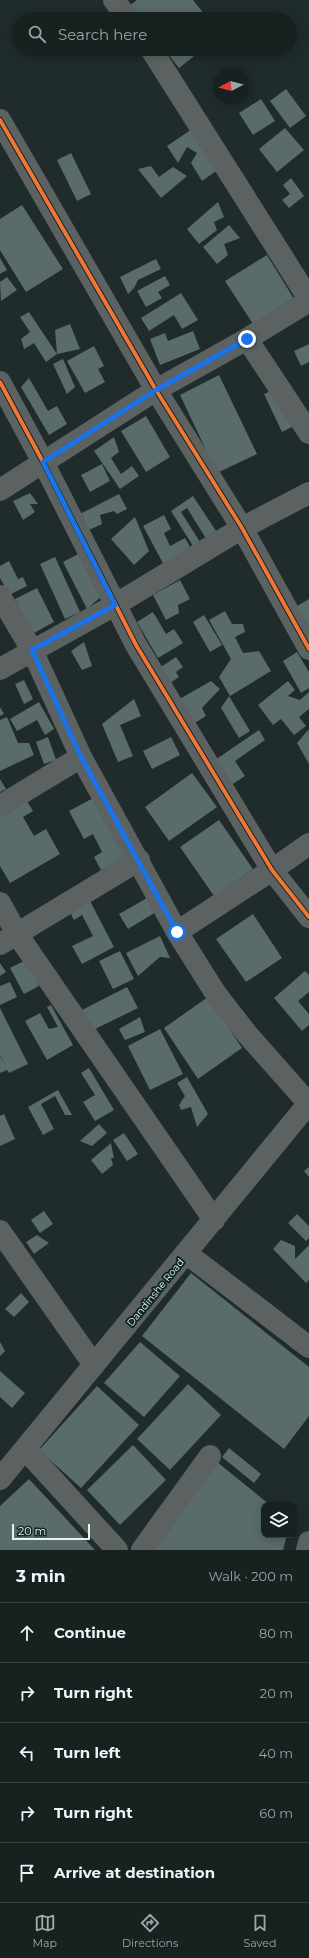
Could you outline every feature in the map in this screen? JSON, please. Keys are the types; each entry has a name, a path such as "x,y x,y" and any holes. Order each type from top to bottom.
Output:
{"street":[{"path":"0,490 156,390 247,339 309,300 155,56"},
{"path":"0,120 156,390 242,528 309,649"},
{"path":"247,339 309,433"},
{"path":"0,382 43,462 136,645 272,870 309,917"},
{"path":"0,669 115,605 242,528 309,493"},
{"path":"0,596 32,650 81,757 139,860 177,932 216,994 247,1034 309,1104"},
{"path":"0,806 81,757"},
{"path":"177,932 309,844"},
{"path":"9,939 139,860"},
{"path":"0,903 9,939 214,1220"},
{"name":"Dandinshe Road","path":"0,1479 309,1104"},
{"path":"0,1231 94,1365"},
{"path":"186,1254 309,1347"},
{"path":"25,1449 117,1550"},
{"path":"142,1550 210,1456"},
{"path":"307,1550 309,1542"}],"building":[{"path":"137,0 193,0 202,12 134,12 129,6"},
{"path":"170,56 194,56 179,68"},
{"path":"286,89 306,116 290,128 270,101"},
{"path":"261,99 275,121 253,135 239,113"},
{"path":"195,127 222,167 202,181 191,163 197,153 187,147 178,163 167,146"},
{"path":"285,128 304,150 277,172 259,149"},
{"path":"71,153 91,194 77,201 57,160"},
{"path":"151,166 159,177 173,167 187,176 161,198 138,169"},
{"path":"291,178 304,196 289,208 282,200 290,194 283,185"},
{"path":"218,202 224,217 214,222 217,230 199,244 187,229"},
{"path":"22,205 63,269 26,292 0,250 0,219"},
{"path":"229,225 240,238 224,244 228,255 217,264 203,247"},
{"path":"267,255 294,299 253,324 225,281"},
{"path":"0,258 7,270 0,274"},
{"path":"156,259 161,269 138,280 134,288 128,294 120,277"},
{"path":"165,276 170,285 158,292 162,298 146,307 137,291"},
{"path":"7,277 17,290 1,301 0,282"},
{"path":"181,293 198,320 182,329 174,315 149,331 141,318"},
{"path":"29,312 57,354 46,362 34,343 24,349 21,339 30,332 20,317"},
{"path":"70,324 80,349 57,354 55,330"},
{"path":"193,331 200,349 160,365 150,339 165,333 168,341"},
{"path":"309,344 309,362 301,366 294,351"},
{"path":"94,346 104,366 98,369 105,382 85,393 67,361"},
{"path":"63,359 75,387 67,394 53,364"},
{"path":"219,375 257,454 217,473 180,395"},
{"path":"29,378 48,411 57,406 67,424 49,435 21,387"},
{"path":"275,389 292,427 282,432 264,394"},
{"path":"146,416 170,457 146,472 121,431"},
{"path":"114,437 119,452 111,458 121,474 132,466 139,476 120,489 94,451"},
{"path":"102,464 110,481 90,492 81,475"},
{"path":"30,493 38,504 30,504 35,512 23,520 13,501"},
{"path":"119,494 127,509 117,514 114,511 100,515 102,524 89,530 80,514"},
{"path":"193,496 218,534 207,540 187,508 181,512 200,542 193,546 171,511"},
{"path":"164,515 171,529 164,533 170,546 185,538 193,552 165,567 143,526"},
{"path":"135,517 149,551 134,565 111,539"},
{"path":"80,553 102,596 87,609 63,562"},
{"path":"55,557 80,612 65,619 40,564"},
{"path":"9,561 18,579 23,577 27,586 9,595 0,578 0,566"},
{"path":"180,580 190,599 178,605 179,613 166,620 153,595"},
{"path":"37,588 54,622 32,634 15,599"},
{"path":"309,599 309,638 292,609"},
{"path":"225,611 232,624 243,624 245,632 235,637 243,653 259,651 271,671 230,696 219,677 231,659 209,620"},
{"path":"153,612 166,634 174,629 183,643 158,658 137,622"},
{"path":"204,615 222,645 210,652 193,622"},
{"path":"84,642 92,666 82,670 71,651"},
{"path":"297,652 309,672 309,688 301,693 283,661"},
{"path":"176,657 183,667 176,672 179,677 170,683 161,667"},
{"path":"24,680 33,699 24,704 15,684"},
{"path":"211,681 220,689 202,708 206,716 190,726 176,701"},
{"path":"288,681 295,690 288,696 300,700 309,692 309,709 299,717 306,726 294,735 281,719 273,725 258,705"},
{"path":"229,696 250,731 239,738 221,708"},
{"path":"134,699 141,716 120,725 133,756 118,762 102,724"},
{"path":"39,702 54,729 45,735 37,720 17,731 10,719"},
{"path":"0,707 4,714 0,716"},
{"path":"7,717 18,743 29,743 34,755 0,771 0,720"},
{"path":"259,730 265,740 235,761 245,776 231,785 215,760"},
{"path":"308,730 309,731 309,764 297,743"},
{"path":"48,737 56,760 44,764 36,742"},
{"path":"171,737 180,755 152,769 143,751"},
{"path":"192,773 217,807 169,841 145,807"},
{"path":"0,779 6,789 0,792"},
{"path":"97,796 129,855 101,870 94,857 102,852 93,834 84,839 69,811"},
{"path":"27,801 33,811 23,817 34,836 46,829 60,854 10,883 0,866 0,817"},
{"path":"219,820 253,869 214,896 180,847"},
{"path":"147,898 156,912 128,929 119,914"},
{"path":"89,899 114,947 82,964 72,946 93,936 82,915 74,920 69,910"},
{"path":"253,914 282,958 246,982 216,939"},
{"path":"160,936 170,958 160,957 138,976 126,953"},
{"path":"120,951 134,979 113,989 99,961"},
{"path":"26,960 39,986 24,994 10,968"},
{"path":"0,963 6,972 0,976"},
{"path":"305,971 309,975 309,992 298,1001 309,1014 309,1025 302,1031 274,998"},
{"path":"10,982 17,997 0,1005 0,986"},
{"path":"127,987 138,1008 91,1031 80,1011"},
{"path":"208,997 242,1048 198,1079 164,1028"},
{"path":"51,1005 73,1045 47,1060 25,1021 40,1013 49,1029 58,1027 47,1007"},
{"path":"0,1008 28,1064 9,1073 7,1070 0,1073 0,1056 6,1067 0,1055"},
{"path":"140,1017 145,1032 125,1040 119,1029"},
{"path":"160,1029 183,1074 150,1090 128,1046"},
{"path":"89,1068 114,1110 95,1121 83,1102 95,1095 81,1073"},
{"path":"187,1077 208,1114 197,1127 191,1107 181,1110 179,1105 185,1096 177,1083"},
{"path":"58,1090 72,1115 65,1115 55,1096 41,1104 54,1129 43,1135 28,1107"},
{"path":"4,1114 15,1139 0,1146 0,1116"},
{"path":"99,1124 107,1133 92,1146 80,1141"},
{"path":"124,1133 138,1154 127,1161 113,1140"},
{"path":"111,1143 114,1158 111,1158 113,1165 102,1174 91,1160"},
{"path":"309,1167 309,1177 304,1171"},
{"path":"44,1211 53,1224 40,1233 31,1220"},
{"path":"297,1214 309,1226 309,1238 306,1241 288,1223"},
{"path":"37,1235 49,1243 34,1254 26,1242"},
{"path":"281,1240 295,1246 295,1259 309,1245 309,1280 306,1283 273,1249"},
{"path":"191,1273 309,1367 309,1416 284,1449 142,1336"},
{"path":"21,1293 29,1302 14,1317 5,1309"},
{"path":"0,1342 5,1351 0,1356"},
{"path":"140,1342 180,1376 144,1417 104,1383"},
{"path":"0,1371 25,1393 12,1408 0,1397"},
{"path":"188,1384 221,1415 170,1470 137,1439"},
{"path":"97,1386 139,1425 81,1488 39,1450"},
{"path":"133,1445 166,1480 120,1525 87,1490"},
{"path":"229,1448 261,1474 254,1483 222,1457"},
{"path":"216,1461 266,1502 261,1502 261,1538 286,1538 283,1550 145,1550"},
{"path":"29,1479 95,1550 0,1550 0,1506"}],"cycle path":[{"path":"0,120 156,390 242,528 309,649"},
{"path":"0,382 43,462 136,645 272,870 309,917"}],"route":[{"path":"177,932 139,860 81,757 32,650 115,605 43,462 156,390 247,339"}]}
